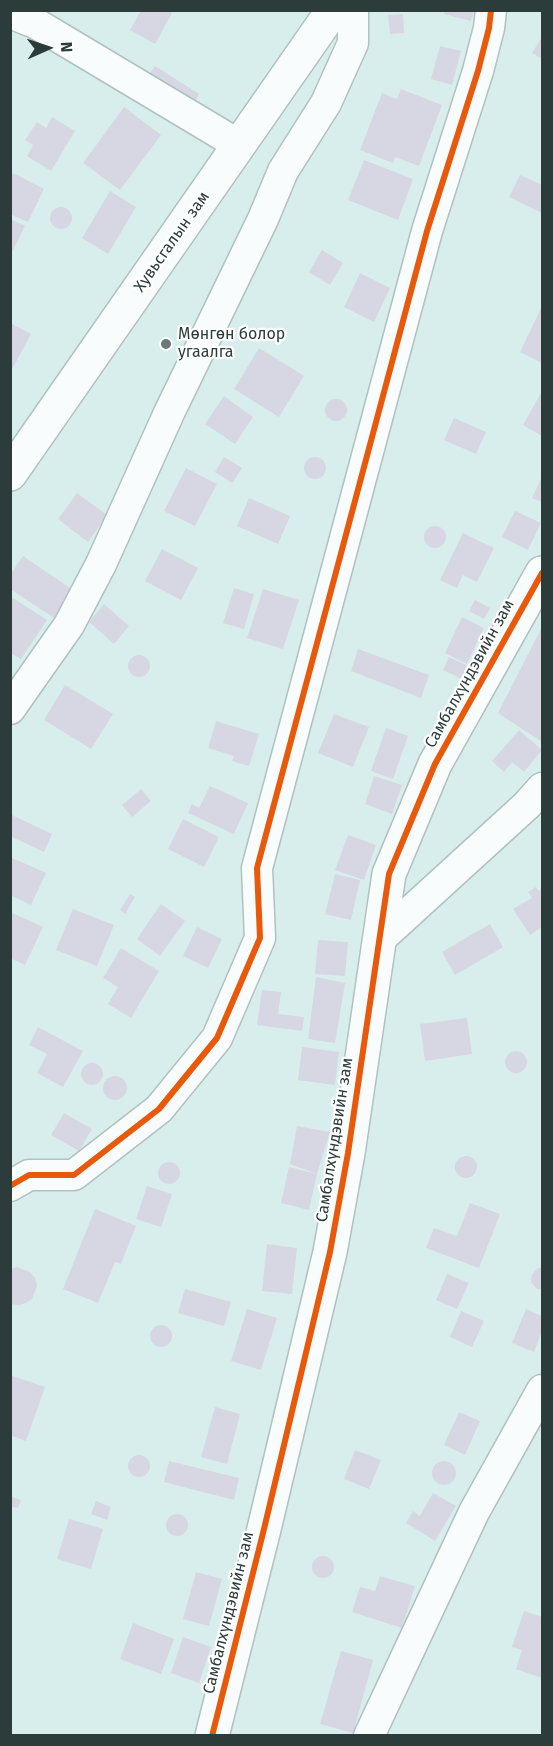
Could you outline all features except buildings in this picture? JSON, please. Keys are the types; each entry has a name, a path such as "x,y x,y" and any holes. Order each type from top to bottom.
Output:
{"street":[{"name":"Хувьсгалын зам","path":"10,474 333,10"},
{"path":"10,709 69,625 100,564 169,413 263,219 283,171 326,103 353,43 353,10"},
{"path":"10,1186 29,1175 74,1175 159,1108 217,1038 261,938 257,868 427,231 478,70 489,28 491,10"},
{"path":"10,13 35,23 239,146"},
{"name":"Самбалхүндэвийн зам","path":"212,1736 330,1252 348,1153 388,874 435,764 543,573"},
{"path":"379,940 527,806 543,788"},
{"path":"369,1736 474,1512 543,1390"}],"cycle path":[{"path":"10,1186 29,1175 74,1175 159,1109 217,1038 260,938 257,868 427,231 478,71 491,10"},
{"path":"212,1736 330,1252 348,1153 389,874 435,764 542,573"}],"place":[{"name":"Мөнгөн болор угаалга","path":"166,344"}]}
